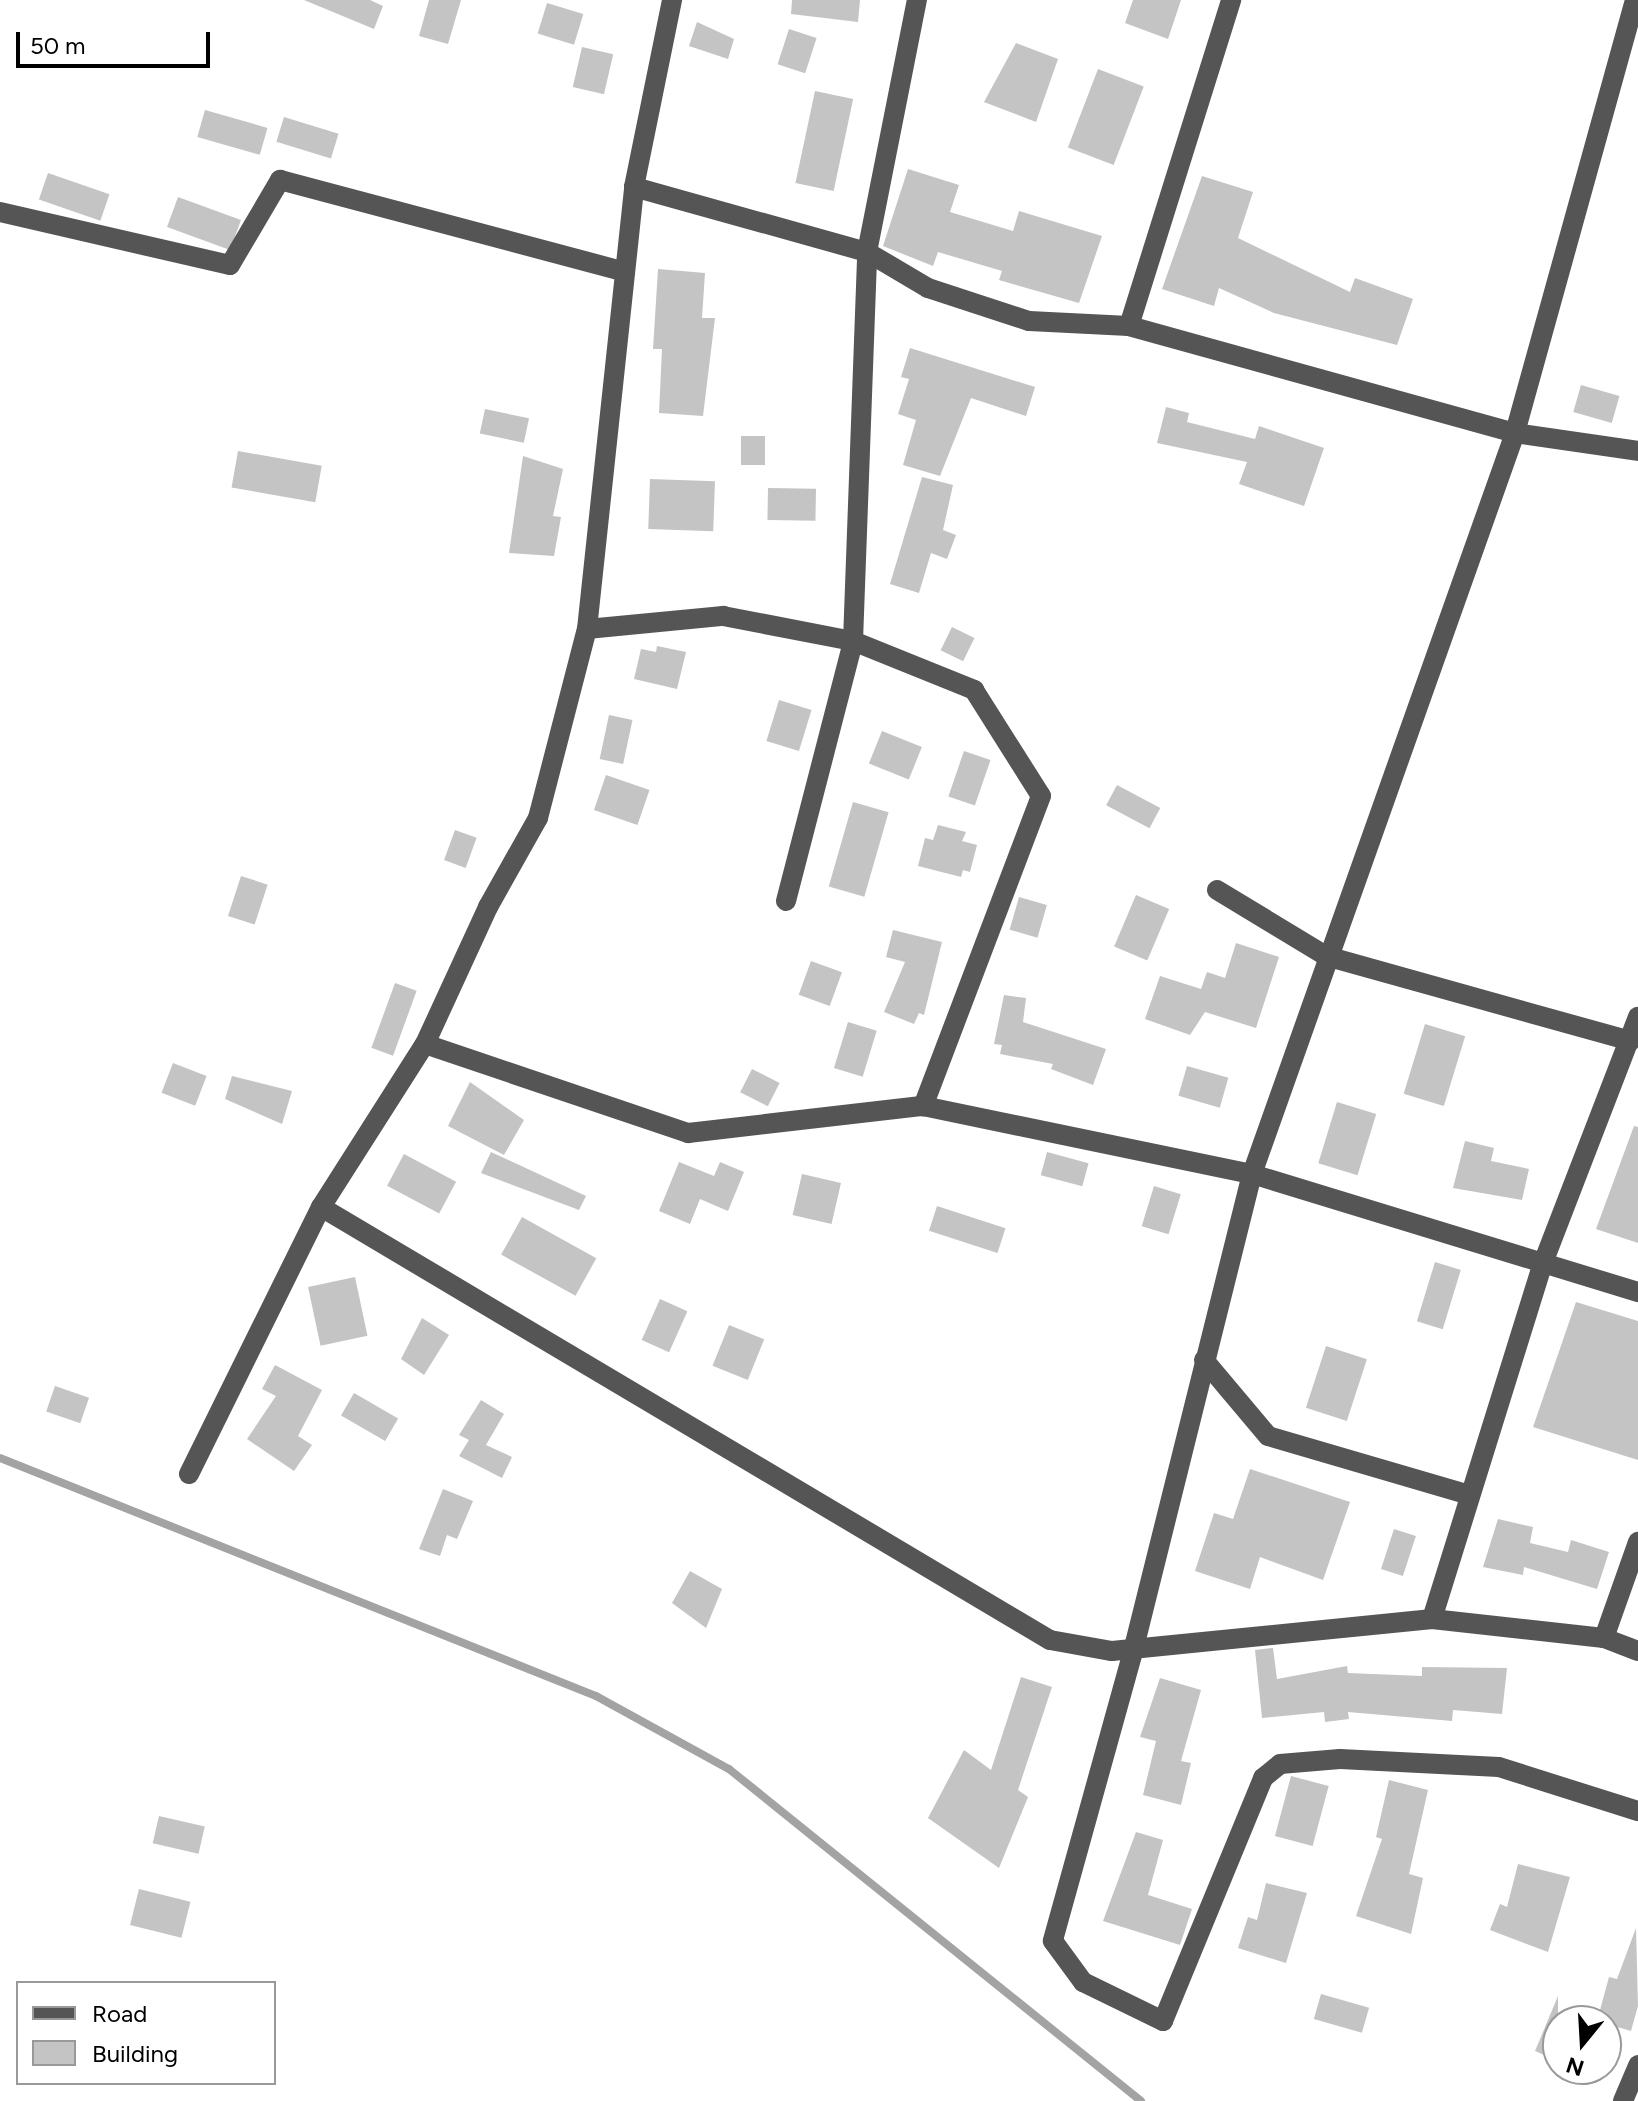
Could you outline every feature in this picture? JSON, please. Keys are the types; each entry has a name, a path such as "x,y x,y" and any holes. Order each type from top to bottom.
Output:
{"street":[{"path":"189,1474 321,1207 425,1044 488,907 538,818 587,629 634,187 672,0"},
{"path":"786,901 853,641 867,252 917,0"},
{"path":"1129,326 1231,0"},
{"path":"1635,0 1515,433 1326,956 1252,1174 1134,1648 1053,1941 1083,1982 1163,2021 1263,1778 1280,1764 1340,1759 1499,1767 1638,1811"},
{"path":"0,212 230,265 280,180 625,272"},
{"path":"634,187 867,252 928,288 1029,321 1129,326 1515,433 1638,451"},
{"path":"587,629 723,616 853,641 974,690 1041,796 923,1106"},
{"path":"1217,890 1326,956 1630,1041"},
{"path":"1432,1619 1466,1494 1543,1263 1638,1017"},
{"path":"425,1044 688,1133 923,1106 1252,1174 1638,1292"},
{"path":"321,1207 1050,1640 1134,1648 1432,1619 1604,1638 1638,1651"},
{"path":"1204,1360 1268,1436 1466,1494"},
{"path":"1604,1638 1638,1542"},
{"path":"1623,2101 1638,2065"}],"building":[{"path":"304,0 370,0 383,6 374,29"},
{"path":"429,0 461,0 448,44 419,36"},
{"path":"792,0 860,0 858,22 791,14"},
{"path":"1133,0 1181,0 1168,39 1125,23"},
{"path":"547,3 583,14 574,45 538,34"},
{"path":"697,22 734,39 728,59 689,46"},
{"path":"789,29 817,38 805,73 778,64"},
{"path":"1016,43 1058,59 1036,122 984,102"},
{"path":"582,47 613,54 604,94 573,87"},
{"path":"1098,69 1144,87 1114,165 1068,147"},
{"path":"815,91 853,99 834,191 795,183"},
{"path":"205,110 267,128 260,155 197,137"},
{"path":"284,117 339,134 331,159 276,142"},
{"path":"908,169 959,185 950,212 1013,231 1019,211 1102,236 1079,303 999,280 1002,271 938,252 933,266 883,246"},
{"path":"48,173 109,194 100,221 39,199"},
{"path":"1202,176 1253,192 1238,238 1350,292 1355,278 1413,299 1397,345 1274,313 1219,288 1214,306 1162,289"},
{"path":"178,197 241,220 230,250 167,227"},
{"path":"658,269 705,273 702,318 715,318 703,416 659,413 662,349 653,349"},
{"path":"910,348 1035,387 1026,416 971,398 940,476 903,465 916,420 898,414 909,379 901,377"},
{"path":"1581,385 1619,396 1612,423 1573,412"},
{"path":"1166,407 1189,413 1187,422 1255,439 1259,426 1324,448 1304,506 1239,484 1247,462 1157,443"},
{"path":"485,409 529,418 524,443 480,433"},
{"path":"741,436 765,436 765,465 741,465"},
{"path":"238,451 322,466 315,502 232,487"},
{"path":"523,456 563,469 553,516 561,517 554,556 509,553"},
{"path":"922,477 953,485 943,530 956,535 947,559 931,553 919,593 890,584"},
{"path":"650,479 715,481 713,531 648,529"},
{"path":"768,488 816,489 815,521 767,520"},
{"path":"952,627 974,638 963,661 941,650"},
{"path":"657,646 686,652 677,689 634,679 641,649 656,652"},
{"path":"779,700 812,710 799,751 766,741"},
{"path":"609,715 632,720 623,764 600,759"},
{"path":"882,731 922,747 909,780 869,763"},
{"path":"964,751 990,760 975,806 948,796"},
{"path":"606,775 649,790 637,825 594,810"},
{"path":"1117,785 1160,808 1149,828 1106,805"},
{"path":"853,802 889,812 864,897 829,887"},
{"path":"938,825 966,832 962,841 977,845 970,872 963,870 961,877 918,866 925,838 933,840"},
{"path":"455,830 477,838 466,868 444,860"},
{"path":"241,876 268,885 255,925 228,916"},
{"path":"1136,895 1169,909 1147,961 1114,947"},
{"path":"1019,897 1047,905 1038,938 1010,930"},
{"path":"893,930 942,942 924,1015 919,1013 914,1024 884,1012 905,962 886,957"},
{"path":"1236,943 1279,957 1256,1028 1205,1012 1190,1035 1145,1019 1160,976 1201,989 1207,972 1225,978"},
{"path":"811,961 842,972 830,1006 799,995"},
{"path":"395,983 417,991 393,1056 371,1048"},
{"path":"1004,995 1026,998 1023,1022 1106,1049 1093,1085 1051,1069 1053,1064 1000,1054 1002,1045 994,1044"},
{"path":"848,1022 877,1031 863,1077 834,1068"},
{"path":"1425,1024 1465,1036 1444,1106 1404,1094"},
{"path":"173,1063 207,1076 195,1106 162,1093"},
{"path":"1187,1066 1228,1078 1220,1108 1178,1096"},
{"path":"752,1069 780,1083 768,1106 740,1092"},
{"path":"232,1076 292,1091 282,1124 225,1099"},
{"path":"470,1082 524,1120 504,1155 448,1126"},
{"path":"1337,1102 1376,1114 1357,1175 1318,1163"},
{"path":"1634,1126 1638,1127 1638,1243 1596,1229"},
{"path":"1465,1141 1494,1148 1491,1161 1529,1169 1522,1200 1453,1188"},
{"path":"491,1152 586,1196 579,1210 481,1173"},
{"path":"1047,1152 1089,1163 1082,1186 1041,1175"},
{"path":"404,1154 456,1182 439,1213 387,1186"},
{"path":"679,1162 714,1176 720,1162 744,1172 728,1211 700,1199 690,1224 659,1211"},
{"path":"802,1174 841,1183 832,1224 793,1215"},
{"path":"1154,1186 1181,1194 1168,1234 1142,1226"},
{"path":"937,1206 1005,1228 997,1253 929,1231"},
{"path":"522,1217 596,1258 575,1296 501,1255"},
{"path":"1435,1262 1461,1270 1443,1329 1417,1321"},
{"path":"355,1277 367,1336 321,1346 308,1287"},
{"path":"660,1299 687,1311 669,1352 642,1340"},
{"path":"1576,1302 1638,1321 1638,1460 1533,1427"},
{"path":"422,1318 449,1335 424,1375 401,1359"},
{"path":"729,1325 764,1339 748,1380 713,1366"},
{"path":"1326,1346 1367,1359 1347,1421 1306,1408"},
{"path":"275,1365 322,1390 298,1436 312,1445 294,1471 247,1439 276,1396 262,1389"},
{"path":"55,1386 89,1398 80,1423 46,1412"},
{"path":"354,1393 398,1418 385,1441 341,1416"},
{"path":"481,1400 504,1414 486,1445 512,1457 502,1478 459,1456 469,1440 459,1435"},
{"path":"1250,1469 1350,1502 1323,1580 1260,1557 1250,1589 1195,1571 1214,1513 1233,1519"},
{"path":"443,1489 473,1501 457,1539 447,1535 440,1556 419,1549"},
{"path":"1498,1519 1533,1527 1530,1543 1568,1552 1571,1540 1609,1552 1597,1589 1524,1567 1523,1575 1483,1567"},
{"path":"1394,1529 1416,1536 1403,1576 1381,1569"},
{"path":"690,1571 722,1589 706,1628 672,1603"},
{"path":"1273,1648 1277,1679 1347,1666 1348,1673 1422,1676 1422,1667 1507,1668 1502,1714 1453,1710 1452,1721 1348,1712 1349,1719 1325,1722 1324,1712 1262,1718 1255,1650"},
{"path":"1021,1677 1052,1687 1018,1790 1028,1797 999,1868 928,1818 964,1750 991,1770"},
{"path":"1160,1678 1201,1690 1181,1761 1191,1763 1181,1805 1143,1795 1156,1741 1140,1737"},
{"path":"1291,1776 1329,1786 1313,1846 1275,1836"},
{"path":"1389,1780 1428,1790 1409,1874 1423,1878 1411,1934 1356,1916 1382,1839 1376,1837"},
{"path":"159,1816 205,1827 198,1854 153,1843"},
{"path":"1136,1832 1163,1840 1148,1895 1192,1909 1180,1945 1103,1921"},
{"path":"1518,1864 1570,1877 1548,1952 1490,1930 1500,1904 1507,1907"},
{"path":"1266,1883 1307,1893 1286,1963 1238,1948 1248,1917 1257,1920"},
{"path":"139,1889 190,1902 181,1938 130,1925"},
{"path":"1636,1928 1638,2006 1631,2031 1622,2028 1622,2005 1601,2005 1609,1977 1617,1979"},
{"path":"1321,1994 1369,2008 1362,2033 1314,2019"},
{"path":"1542,2034 1542,2054 1535,2051"}],"waterway":[{"path":"0,1458 596,1696 729,1769 1141,2101"}]}
